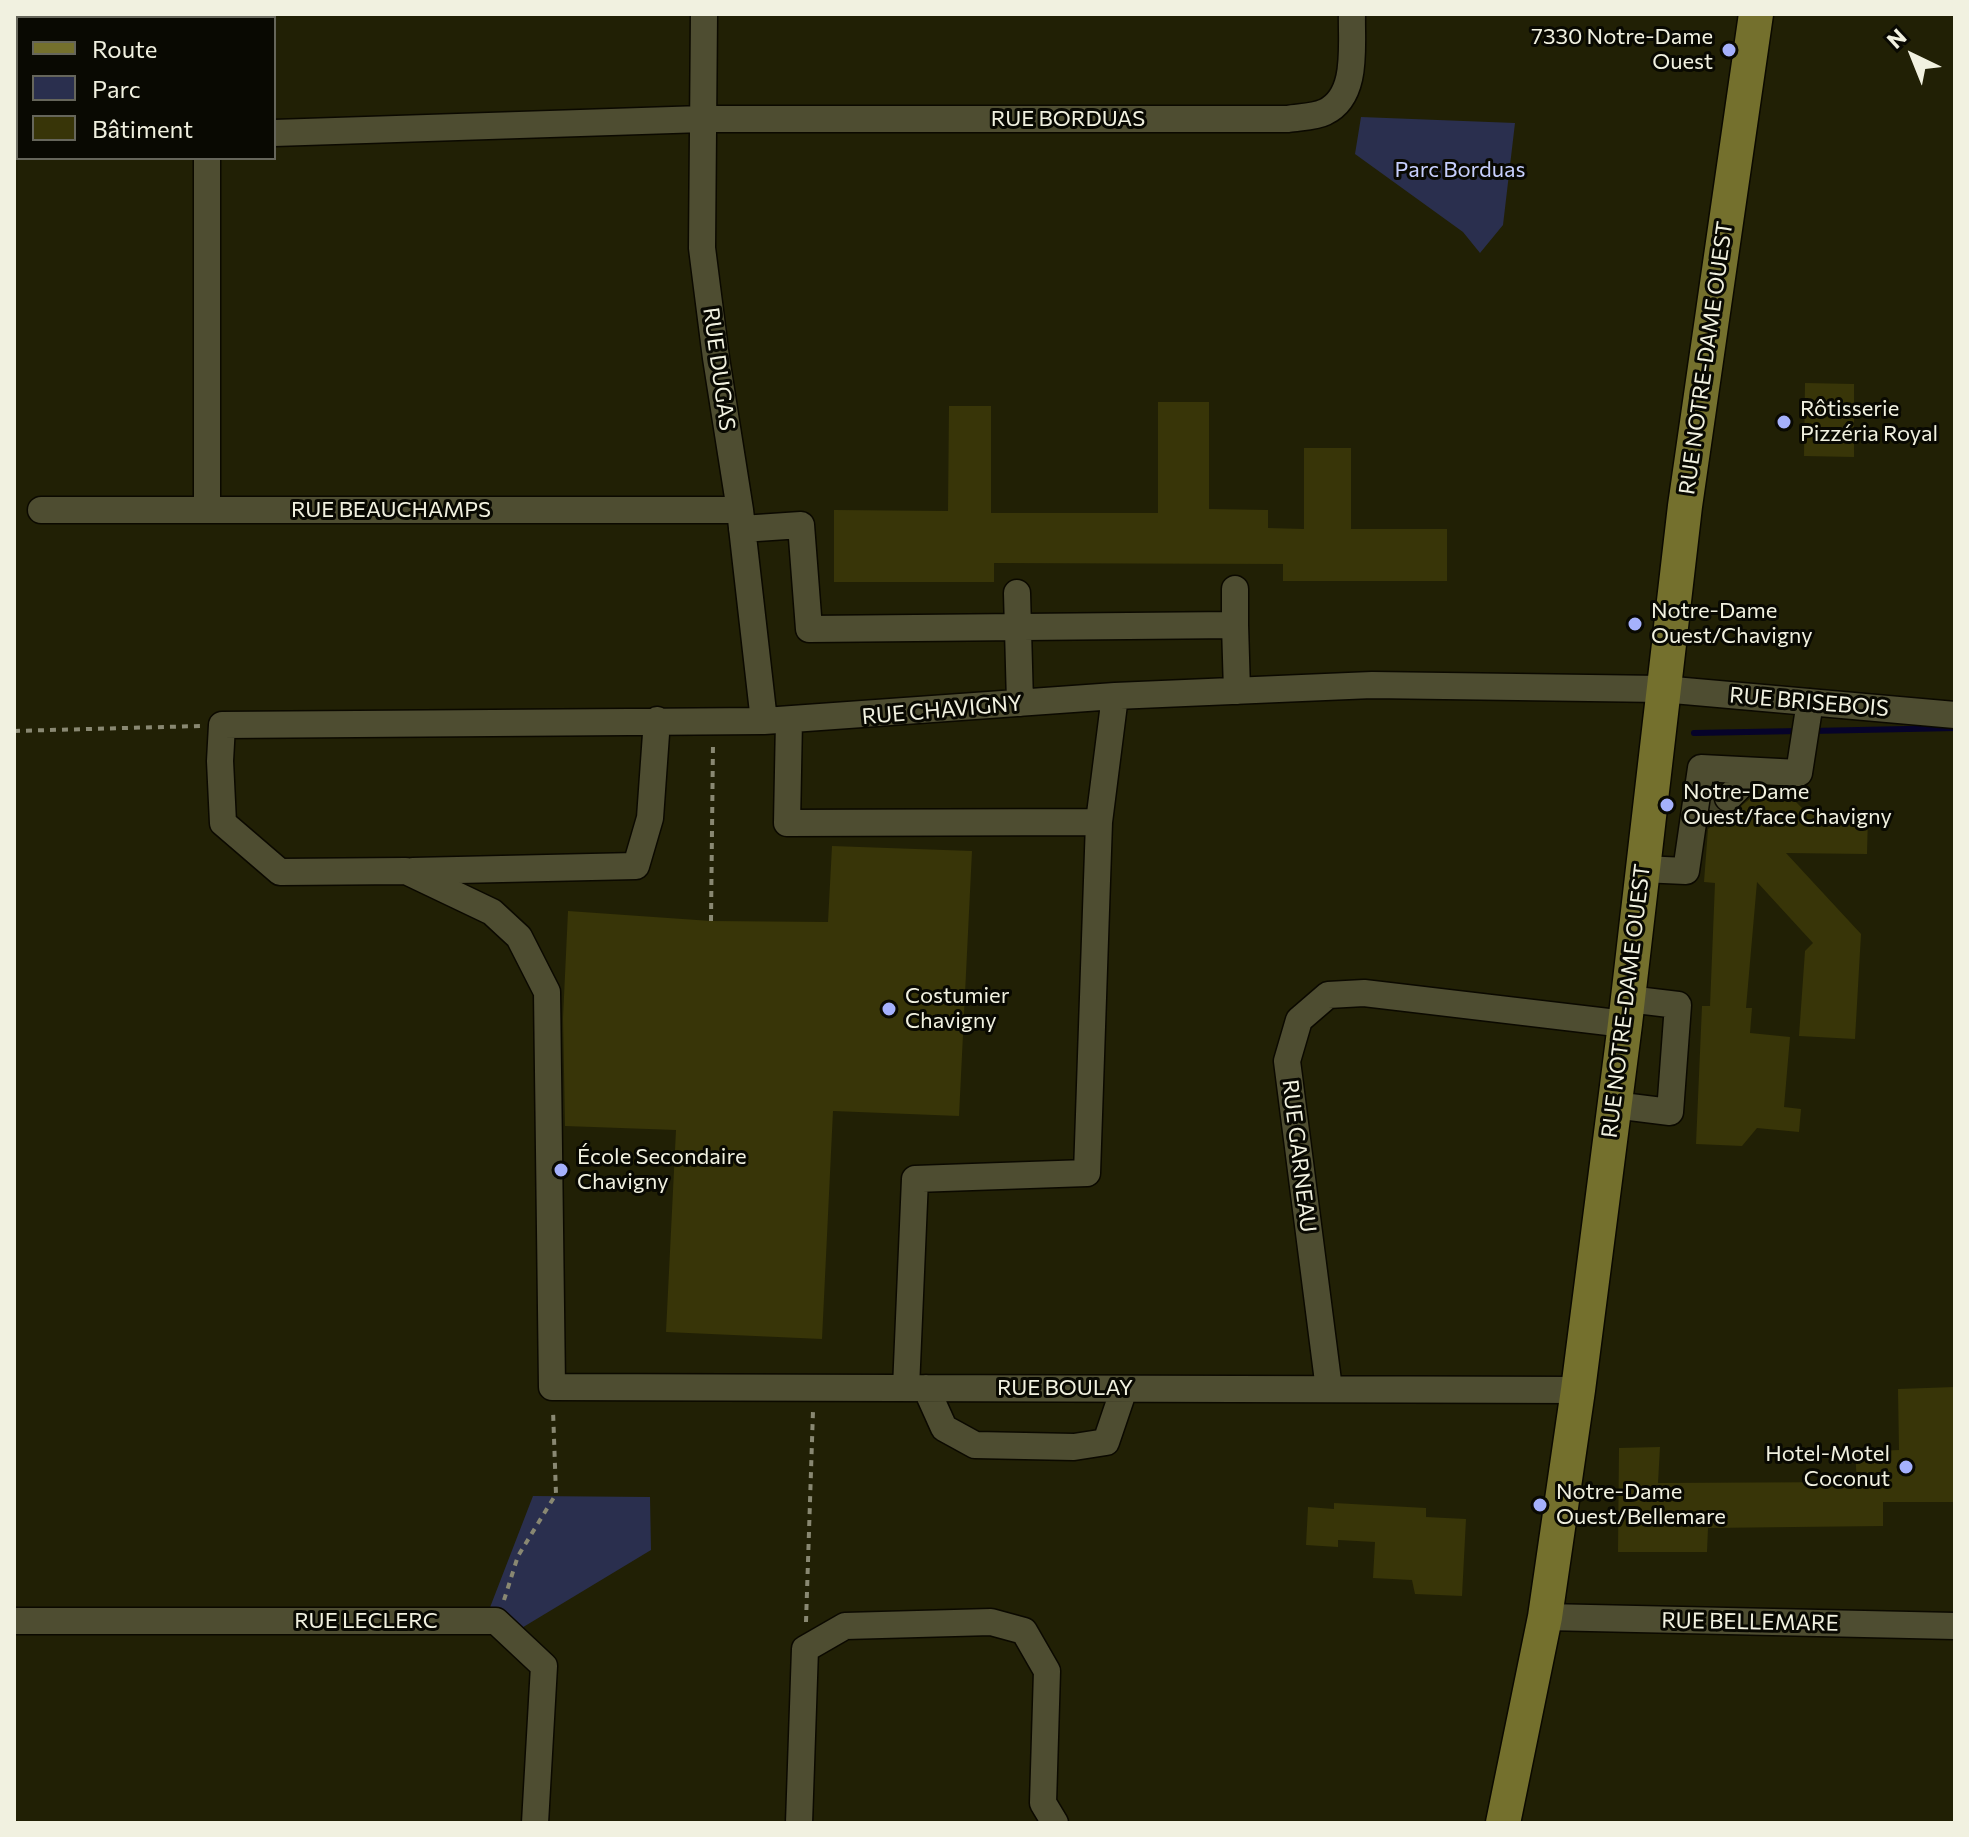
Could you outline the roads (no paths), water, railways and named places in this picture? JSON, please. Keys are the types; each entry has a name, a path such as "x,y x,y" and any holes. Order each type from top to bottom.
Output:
{"main road":[{"name":"RUE NOTRE-DAME OUEST","path":"1503,1823 1545,1617 1578,1390 1689,473 1756,14"},
{"name":"RUE NOTRE-DAME OUEST","path":"1733,177 1780,14"}],"street":[{"name":"RUE DUGAS","path":"704,14 702,248 741,520 776,721 787,823 1099,822"},
{"name":"RUE BORDUAS","path":"276,133 703,119 1288,119 1326,112 1344,93 1351,68 1352,14"},
{"path":"207,160 207,510"},
{"name":"RUE BEAUCHAMPS","path":"41,510 741,520 801,525 809,629 1018,627"},
{"path":"1235,589 1237,691"},
{"path":"1017,593 1020,703"},
{"path":"1018,627 1235,625"},
{"name":"RUE CHAVIGNY","path":"406,871 280,872 223,823 222,725 776,721 1115,696 1372,685 1662,689"},
{"name":"RUE BRISEBOIS","path":"1662,689 1955,715"},
{"path":"1115,696 1099,822 1087,1173 915,1179 916,1388 944,1428 975,1445 1074,1447 1106,1442 1124,1389"},
{"path":"1710,811 1701,768 1799,773 1810,702"},
{"path":"406,871 636,866 650,818 657,720"},
{"path":"1642,869 1686,871 1710,811 1755,771"},
{"name":"RUE BOULAY","path":"406,871 492,912 519,937 547,992 552,1387 1578,1390"},
{"name":"RUE GARNEAU","path":"1329,1389 1287,1061 1299,1020 1328,995 1364,993 1626,1011 1678,1005 1670,1112 1614,1105"},
{"name":"RUE BELLEMARE","path":"1545,1617 1955,1626"},
{"name":"RUE LECLERC","path":"14,1621 496,1621 544,1666 535,1823"},
{"path":"799,1823 805,1649 845,1626 991,1622 1024,1631 1047,1671 1043,1803 1055,1823"}],"waterway":[{"path":"1811,731 1955,728"},
{"path":"1694,733 1799,731"}],"tunnel":[{"path":"1708,813 1728,798"}],"place":[{"name":"7330 Notre-Dame Ouest","path":"1729,50"},
{"name":"Rôtisserie Pizzéria Royal","path":"1784,422"},
{"name":"Notre-Dame Ouest/Chavigny","path":"1635,624"},
{"name":"Notre-Dame Ouest/face Chavigny","path":"1667,805"},
{"name":"Costumier Chavigny","path":"889,1009"},
{"name":"École Secondaire Chavigny","path":"561,1170"},
{"name":"Hotel-Motel Coconut","path":"1906,1467"},
{"name":"Notre-Dame Ouest/Bellemare","path":"1540,1505"}],"park label":[{"name":"Parc Borduas","path":"1460,170"}]}
